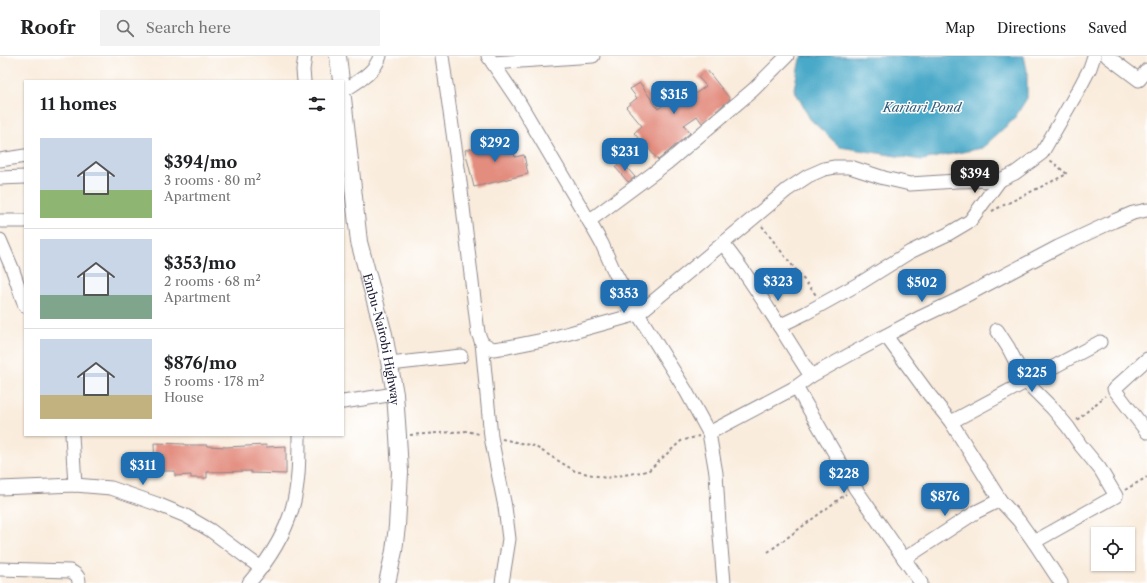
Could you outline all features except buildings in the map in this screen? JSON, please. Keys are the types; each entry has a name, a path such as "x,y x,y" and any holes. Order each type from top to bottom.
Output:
{"main road":[{"path":"338,56 341,80"},
{"name":"Embu-Nairobi Highway","path":"344,114 346,147 359,242 384,334 390,364 398,436 400,472 397,526 388,583"}],"street":[{"path":"304,80 303,70 305,56"},
{"path":"344,90 368,75 379,60 380,56"},
{"path":"442,56 460,182 478,333 482,343 490,437 509,539 502,583"},
{"path":"491,59 593,56"},
{"path":"589,221 667,163 753,90 787,56"},
{"path":"482,343 493,349 548,339 638,314 787,190 808,176 824,169 850,167 884,178 910,184 1000,180 1015,173 1042,153 1080,87 1090,68 1094,56"},
{"path":"1107,56 1139,80 1147,70"},
{"path":"491,59 519,102 589,221 638,314 686,391 709,433 716,473 724,583"},
{"path":"0,160 24,156"},
{"path":"0,178 24,177"},
{"path":"779,326 823,304 910,252 948,234 970,221 1000,180"},
{"path":"709,433 796,387 811,376 921,317 1030,263 1058,247 1133,213 1147,210"},
{"path":"0,221 24,221"},
{"path":"0,240 12,268 24,303"},
{"path":"723,244 739,264 811,376"},
{"path":"997,330 1008,347 1026,382 1053,409 1068,427 1100,469 1116,496 1034,542"},
{"path":"886,336 951,422 1000,500 1019,521 1061,583"},
{"path":"951,422 1100,342"},
{"path":"390,364 461,356"},
{"path":"1147,359 1114,389 1147,432"},
{"path":"796,387 855,488 921,583"},
{"path":"344,402 394,394"},
{"path":"72,436 75,484"},
{"path":"249,583 271,554 281,537 292,509 297,484 299,436"},
{"path":"0,488 75,484 111,488 186,516 210,530 261,568"},
{"path":"904,559 976,512 1000,500"},
{"path":"0,569 70,571 76,574 79,579 79,583"}],"path":[{"path":"991,211 1067,174 1042,153"},
{"path":"756,216 784,255 823,304"},
{"path":"1068,427 1114,389"},
{"path":"398,436 467,431 534,446 575,471 606,478 648,471 681,441 709,433"},
{"path":"1116,496 1147,477"},
{"path":"768,552 855,488"}],"water":[{"name":"Kariari Pond","path":"803,56 1024,56 1027,70 1027,98 1014,119 982,148 922,160 840,147 810,119 794,89 800,59"}]}
